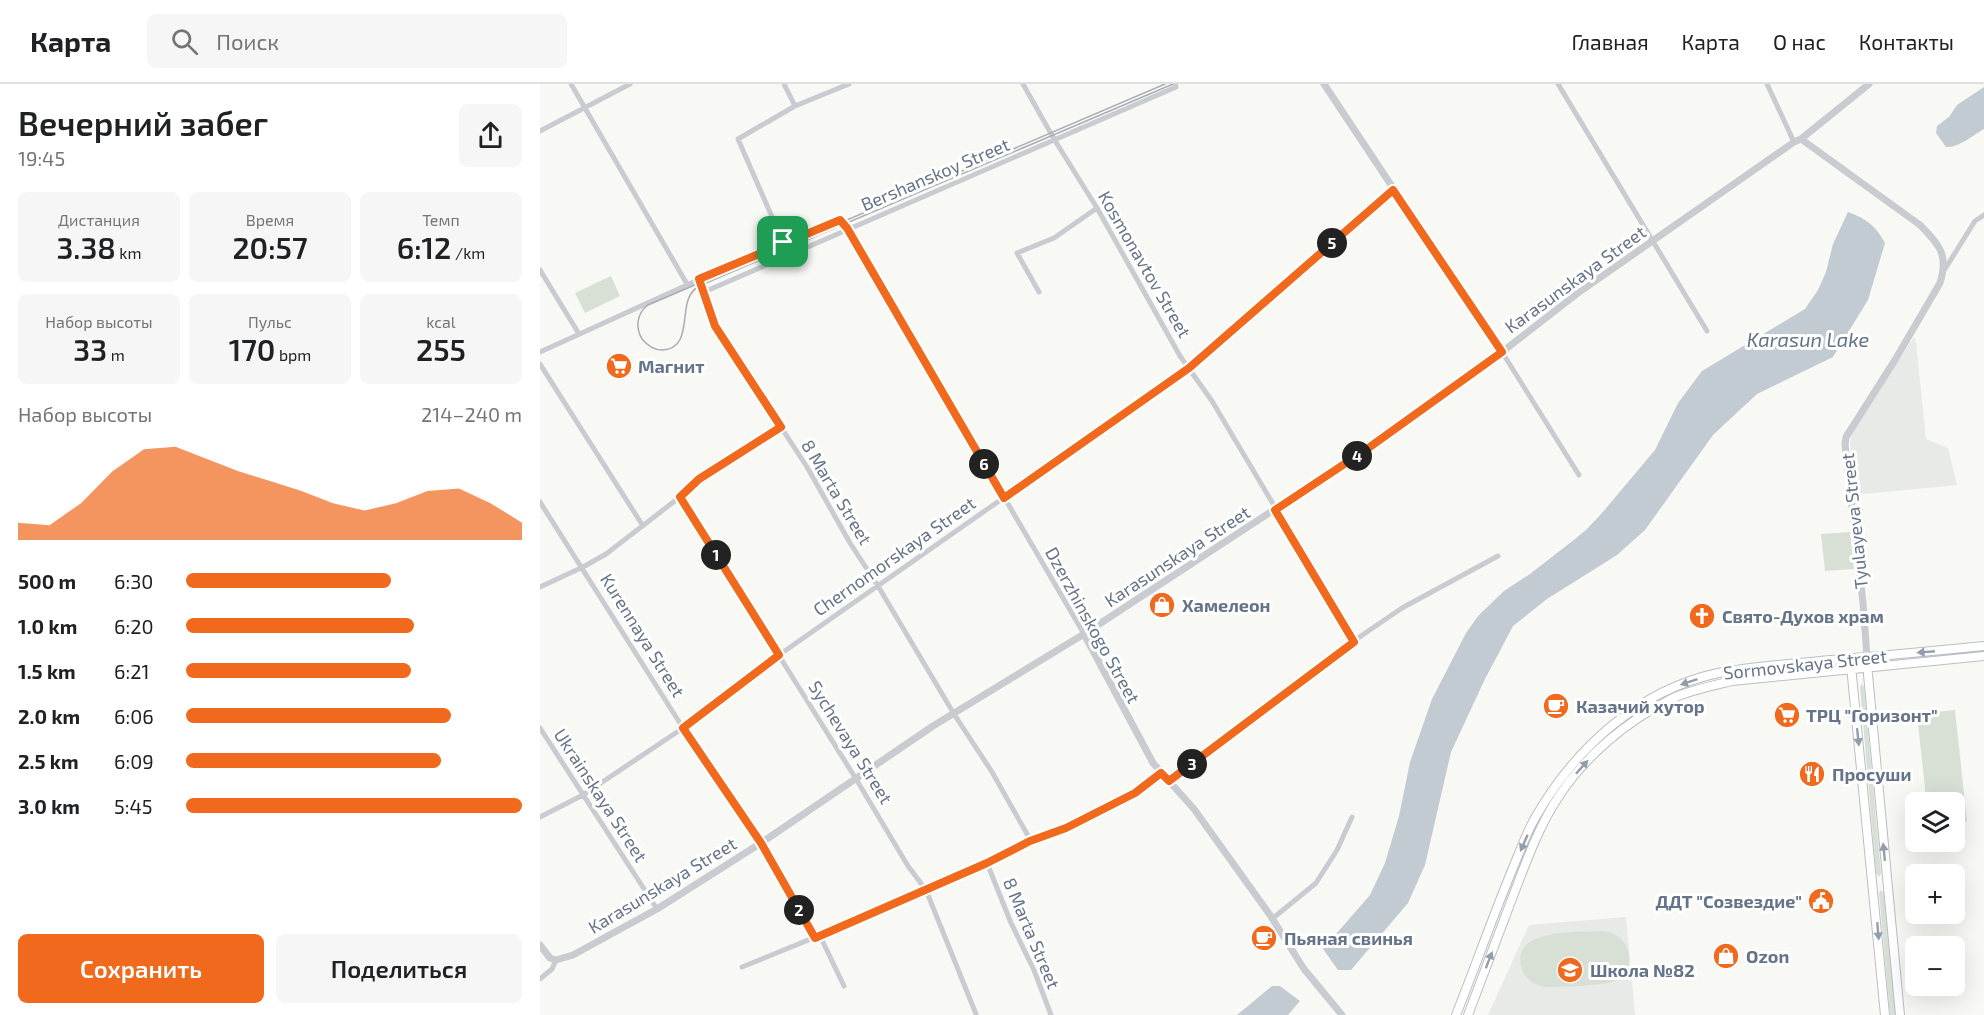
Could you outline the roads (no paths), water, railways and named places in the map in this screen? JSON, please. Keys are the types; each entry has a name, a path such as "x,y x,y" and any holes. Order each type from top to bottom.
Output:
{"main road":[{"name":"Sormovskaya Street","path":"1456,1015 1500,899 1536,816 1572,765 1593,741 1629,712 1674,687 1717,674 1760,667 1984,646"},
{"name":"Sormovskaya Street","path":"1468,1015 1518,883 1545,820 1558,797 1580,768 1635,720 1673,698 1732,681 1984,656"},
{"name":"Tyulayeva Street","path":"1867,657 1900,1015"},
{"path":"1850,658 1885,1015"},
{"path":"1536,816 1545,820"}],"street":[{"path":"571,84 687,284"},
{"path":"540,131 630,84"},
{"path":"784,84 795,106"},
{"path":"783,242 738,139 795,106 849,84"},
{"name":"Kosmonavtov Street","path":"1023,84 1097,208 1180,356 1212,401 1354,642"},
{"name":"Bershanskoy Street","path":"704,292 1176,87 1175,84"},
{"path":"1324,84 1502,352 1579,475"},
{"path":"1558,84 1707,332"},
{"path":"1767,84 1798,141 1920,225 1936,242 1945,269"},
{"name":"Karasunskaya Street","path":"540,979 552,969 556,960 573,955 657,909 761,843 954,714 1084,634 1367,449 1502,352 1578,293 1798,141 1869,84"},
{"name":"Chernomorskaya Street","path":"540,817 583,795 683,728 779,655 1189,368 1393,190"},
{"path":"1039,292 1017,254 1054,238 1097,208"},
{"path":"1945,269 1975,221 1984,216"},
{"path":"540,352 783,242 840,220 847,228"},
{"name":"Dzerzhinskogo Street","path":"847,228 1084,634 1149,757 1194,809 1272,918 1304,969 1342,1015"},
{"name":"Tyulayeva Street","path":"1867,657 1845,445 1846,436 1895,360 1940,283 1945,269"},
{"path":"540,270 579,334"},
{"name":"8 Marta Street","path":"699,279 715,326 807,467 850,543 992,772 1030,841"},
{"path":"540,364 643,526"},
{"path":"540,587 606,554 680,497 699,479 781,427"},
{"name":"Sychevaya Street","path":"680,497 908,866 926,890 976,1014"},
{"name":"Kurennaya Street","path":"540,502 683,728 761,843 818,937 844,986"},
{"path":"1169,781 1402,608 1498,556"},
{"name":"Ukrainskaya Street","path":"540,728 657,909"},
{"path":"742,967 818,937 987,863 1030,841 1066,828 1135,793 1161,773"},
{"path":"1272,918 1316,883 1337,850 1352,817"},
{"name":"8 Marta Street","path":"987,863 1051,1015"},
{"path":"540,945 550,958 556,960"}],"water":[{"path":"1984,87 1984,129 1961,143 1946,147 1936,133 1937,126 1949,117 1957,105"},
{"name":"Karasun Lake","path":"1848,212 1870,223 1885,243 1868,300 1833,357 1757,394 1713,435 1645,530 1617,555 1547,599 1513,626 1451,752 1425,865 1408,903 1351,970 1338,970 1323,949 1370,895 1385,863 1399,816 1410,762 1432,699 1466,633 1478,616 1504,591 1575,539 1602,513 1655,450 1678,403 1702,371 1805,309 1818,290 1826,272 1833,244"},
{"path":"1272,986 1280,986 1300,1001 1288,1015 1237,1015"}],"tram line":[{"path":"1165,84 648,305 641,312 638,321 638,330 642,339 650,347 659,350 671,348 677,344 683,331 689,298 699,286 1173,84"}],"place":[{"name":"Магнит","path":"619,366"},
{"name":"Хамелеон","path":"1162,605"},
{"name":"Свято-Духов храм","path":"1702,616"},
{"name":"Казачий хутор","path":"1556,706"},
{"name":"ТРЦ \"Горизонт\"","path":"1787,715"},
{"name":"Просуши","path":"1812,774"},
{"name":"ДДТ \"Созвездие\"","path":"1821,901"},
{"name":"Пьяная свинья","path":"1264,938"},
{"name":"Ozon","path":"1726,956"},
{"name":"Школа №82","path":"1570,970"}]}
